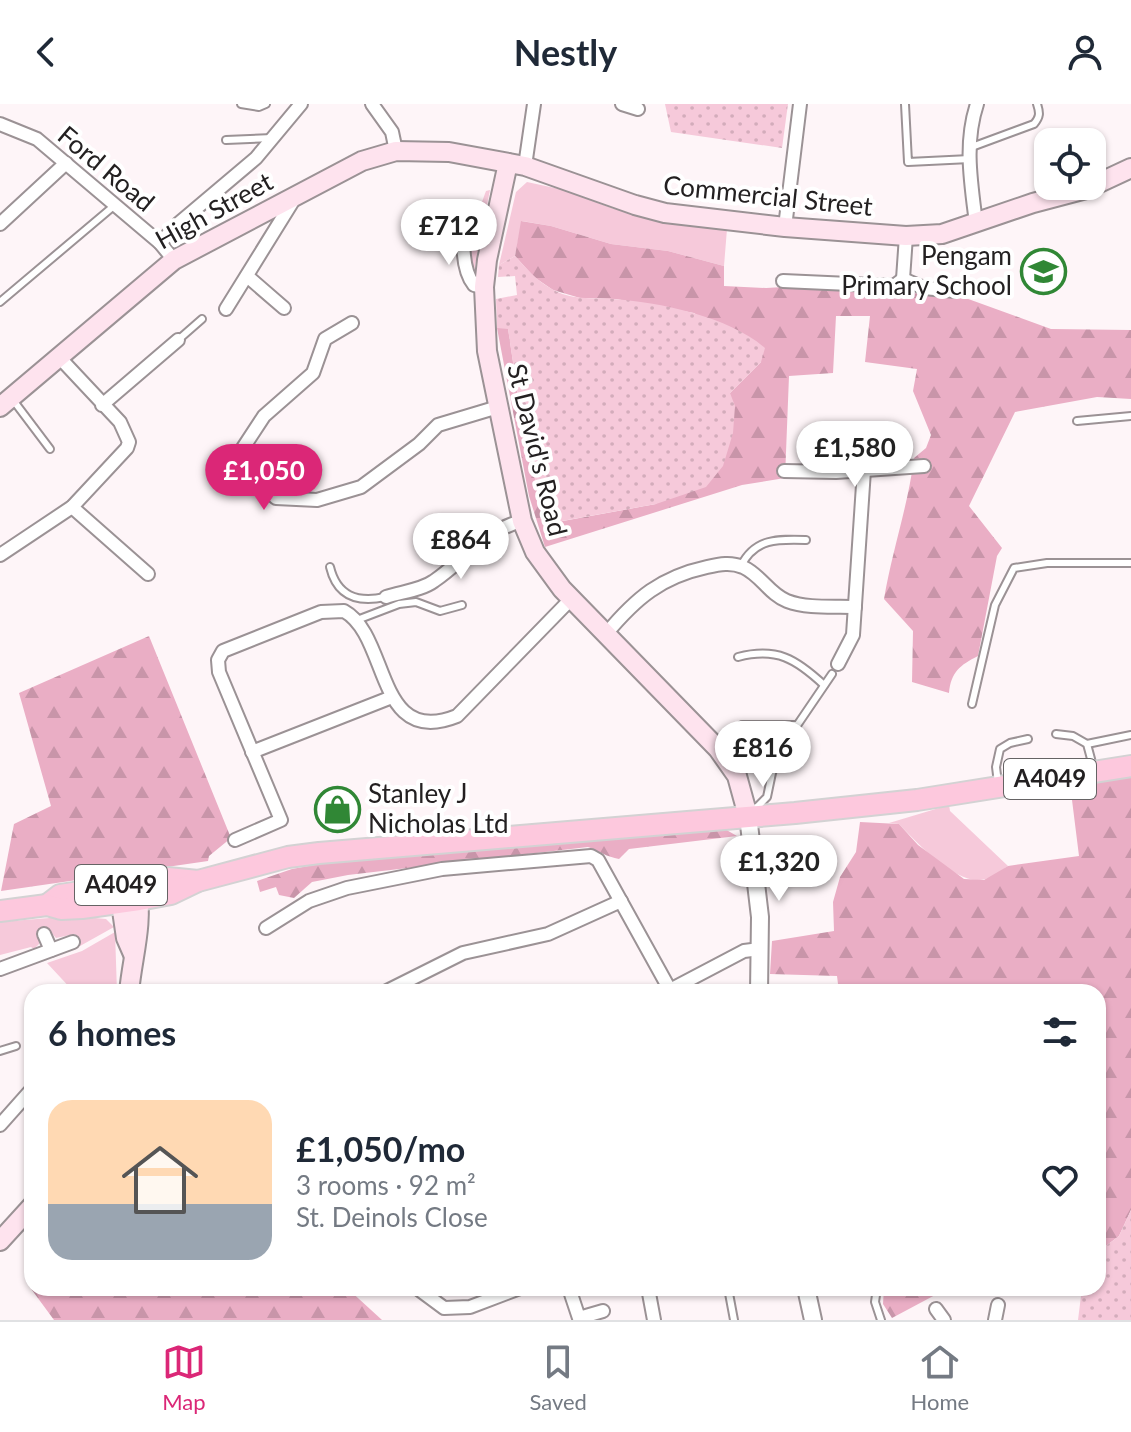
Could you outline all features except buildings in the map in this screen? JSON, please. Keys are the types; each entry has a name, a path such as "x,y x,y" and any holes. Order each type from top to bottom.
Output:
{"main road":[{"name":"Commercial Street","path":"396,151 449,152 517,165 665,213 785,227 906,236 942,234 1033,203 1086,189 1131,168"},
{"name":"High Street","path":"6,402 174,260 362,161 396,151"},
{"name":"St David's Road","path":"517,165 487,260 484,287 487,351 522,521 540,562 571,599 718,749 737,776 748,816"},
{"name":"A4049","path":"0,911 47,905 60,895 129,893 168,878 198,881 288,857 319,853 917,800 1131,766"},
{"path":"129,893 139,938 133,954 130,984"},
{"path":"3,1231 24,1213"}],"street":[{"path":"372,104 392,132 396,151"},
{"path":"517,165 534,104"},
{"path":"622,104 638,109"},
{"path":"785,227 800,104"},
{"path":"976,223 969,132 977,104"},
{"path":"160,243 256,158 298,105"},
{"name":"Ford Road","path":"0,124 37,139 160,243 174,260"},
{"path":"0,224 66,163"},
{"path":"226,309 298,194"},
{"path":"466,215 463,231 468,276 474,285 484,287"},
{"path":"783,281 894,286 903,279 906,236"},
{"path":"247,276 284,308"},
{"path":"903,279 924,288 955,291"},
{"path":"352,323 325,339 313,373 264,416 243,448 253,478 276,498 317,500 361,487 419,444 438,425 498,407"},
{"path":"102,405 178,340"},
{"path":"0,555 72,507 127,448 129,442 120,422 59,357"},
{"path":"784,471 924,466"},
{"path":"835,669 853,635 864,470"},
{"path":"72,507 148,574"},
{"path":"386,597 432,583 472,547 506,525 522,521"},
{"path":"606,634 649,590 671,576 719,564 741,566 757,576 773,594 786,601 855,607"},
{"path":"235,840 281,820 219,672 218,660 223,651 329,610 344,611 357,620 392,697 403,710 419,720 437,721 457,716 571,599"},
{"path":"252,752 392,697"},
{"path":"748,816 757,889 759,984"},
{"path":"266,928 309,901 347,888 442,869 585,855 598,860 669,984"},
{"path":"401,984 463,953 548,934 621,901"},
{"path":"44,934 51,950"},
{"path":"0,969 73,942"},
{"path":"683,984 744,951 760,949"},
{"path":"0,1125 24,1098"},
{"path":"428,1296 444,1308 470,1307 499,1296"},
{"path":"572,1296 579,1318 603,1311"},
{"path":"650,1296 654,1320"},
{"path":"808,1296 813,1320"},
{"path":"995,1320 998,1305"}],"lane":[{"path":"241,104 259,107 266,104"},
{"path":"905,104 908,162 970,153 1034,124 1040,112 1037,104"},
{"path":"226,140 273,138"},
{"path":"0,302 115,205"},
{"path":"178,340 202,319"},
{"path":"6,402 50,449"},
{"path":"1077,421 1131,416"},
{"path":"741,566 746,557 767,541 806,540"},
{"path":"972,704 995,605 1014,568 1047,563 1131,563"},
{"path":"330,567 334,580 344,594 365,599 386,597"},
{"path":"357,620 399,604 416,602 440,611 462,605"},
{"path":"738,657 761,651 801,664 824,685"},
{"path":"748,816 767,797 781,749 835,669"},
{"path":"742,725 796,725"},
{"path":"1056,734 1073,736 1087,744 1131,735"},
{"path":"999,786 996,767 1000,749 1028,739"},
{"path":"1087,744 1094,772"},
{"path":"0,1051 16,1046"},
{"path":"730,1296 734,1320"},
{"path":"876,1296 881,1320"}],"shaded area":[{"path":"665,104 788,104 782,148 671,132"},
{"path":"527,182 564,190 614,209 615,206 727,229 724,266 668,251 611,244 551,226 522,221 515,256 499,265 516,192"},
{"path":"490,190 473,276 469,237 486,191"},
{"path":"515,256 537,278 559,293 651,304 693,313 733,328 765,348 761,362 730,393 735,406 733,433 723,466 706,487 656,504 551,523 527,457 508,329 497,328 496,299 517,295 515,276 498,277 499,265"},
{"path":"949,805 950,811 1008,866 987,879 970,879 936,860 899,824 889,823"},
{"path":"74,916 106,919 114,927 80,946 75,934 56,938 48,929 39,933 39,944 34,949 31,947 0,955 0,922"},
{"path":"115,932 117,984 67,984 47,963 82,951"},
{"path":"1131,1210 1131,1320 1078,1320 1081,1296 1106,1296 1106,1246 1119,1236"}],"green space":[{"path":"521,221 551,226 611,244 668,251 724,266 724,286 801,286 960,296 1051,329 1131,330 1131,399 1097,397 1015,412 969,506 1002,548 997,556 978,656 958,670 949,693 912,682 913,631 884,599 914,458 926,448 931,435 913,391 917,369 865,362 870,316 836,316 833,373 789,376 785,478 742,485 545,547 529,496 497,328 508,328 527,457 552,523 656,504 730,393 761,362 694,313 616,299 580,298 553,290 534,277 515,256"},
{"path":"149,636 231,838 209,856 208,861 1,891 14,824 51,806 19,693"},
{"path":"1131,775 1131,1210 1119,1236 1106,1246 1106,984 838,984 837,976 770,974 772,941 834,931 833,902 840,877 856,852 860,822 899,824 918,845 964,879 984,880 1008,866 1079,856 1070,784"},
{"path":"723,828 737,836 629,849 619,859 588,847 348,875 312,882 294,898 279,895 276,887 260,892 257,881 292,869 330,862"},
{"path":"36,1296 356,1296 382,1320 54,1320"},
{"path":"884,1296 933,1296 892,1318 883,1304"}],"place":[{"name":"Pengam Primary School","path":"1043,271"},
{"name":"Stanley J Nicholas Ltd","path":"337,809"}]}
